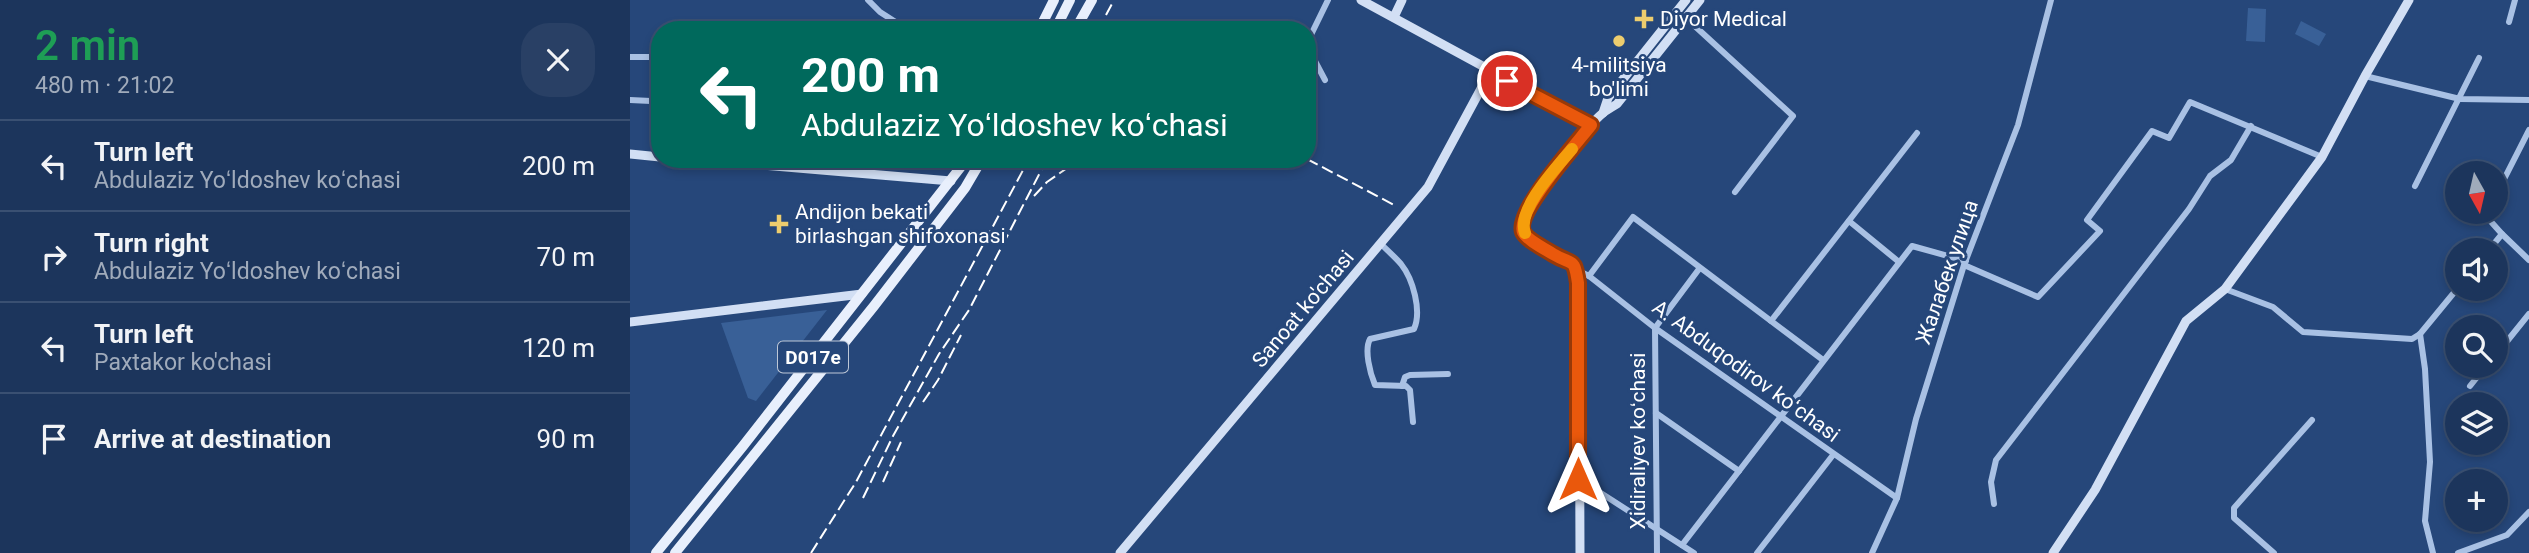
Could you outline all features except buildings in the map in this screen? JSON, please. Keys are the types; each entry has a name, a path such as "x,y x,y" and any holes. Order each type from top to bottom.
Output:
{"main road":[{"path":"1044,21 1054,0"},
{"path":"1060,21 1070,0"},
{"path":"1080,21 1092,0"},
{"path":"1087,21 1098,0"},
{"path":"1361,0 1591,125"},
{"path":"1394,17 1402,0"},
{"path":"1603,114 1608,98 1686,0"},
{"path":"2053,553 2095,490 2186,321 2225,289 2322,157 2409,0"},
{"path":"1580,553 1577,270 1573,262 1556,256 1526,236 1522,225 1524,216 1547,180 1591,125 1617,104 1699,1"},
{"name":"Sanoat ko'chasi","path":"1120,553 1428,187 1490,72"},
{"path":"630,154 651,156"},
{"path":"795,168 951,181"},
{"name":"D017e","path":"656,553 960,168"},
{"name":"D017e","path":"675,553 874,306 965,188 977,168"},
{"path":"630,322 862,294"}],"street":[{"path":"868,0 894,21"},
{"path":"1316,26 1328,0"},
{"name":"Жалабек улица","path":"1872,553 1897,498 1916,419 1965,263 2018,125 2050,0"},
{"path":"2509,22 2515,0"},
{"path":"1686,18 1793,116 1735,192"},
{"path":"630,57 651,57"},
{"path":"2415,186 2479,58"},
{"path":"1316,62 1325,80"},
{"path":"2365,76 2460,99 2529,100"},
{"path":"630,100 651,101"},
{"path":"1682,545 1912,246 1965,263 2038,297 2100,231 2087,220 2152,131 2169,138 2190,102 2322,157"},
{"path":"1994,504 1992,482 1996,460 2189,209 2210,176 2231,160 2251,126"},
{"path":"2508,171 2529,130"},
{"path":"1771,321 1917,133"},
{"path":"864,174 866,168"},
{"path":"1589,276 1633,217 1823,360"},
{"path":"1849,221 1899,261"},
{"path":"2493,224 2529,260"},
{"path":"2499,238 2502,234"},
{"path":"1381,244 1402,265 1410,280 1416,304 1416,326 1415,329 1374,337 1367,346 1375,385 1402,386 1410,390 1413,422"},
{"path":"1655,328 1699,269"},
{"name":"A. Abduqodirov koʻchasi","path":"1577,270 1589,276 1655,328 1782,415 1833,455 1897,498"},
{"path":"2225,289 2273,307 2303,332 2412,339 2420,334 2447,301"},
{"path":"2508,340 2529,314"},
{"name":"Xidiraliyev koʻchasi","path":"1655,328 1657,553"},
{"path":"2420,334 2425,369 2430,462 2425,521 2433,553"},
{"path":"1402,386 1405,377 1410,375 1448,374"},
{"path":"2470,386 2476,378"},
{"path":"1656,412 1739,471"},
{"path":"2274,553 2234,518 2234,508 2312,420"},
{"path":"1757,553 1833,455"},
{"path":"1578,479 1693,553"},
{"path":"2458,553 2507,535 2529,512"}],"shaded area":[{"path":"2248,8 2266,9 2265,42 2246,41"},
{"path":"2301,21 2326,34 2319,46 2295,34"},
{"path":"827,310 756,401 748,398 721,323"}],"railway":[{"path":"1103,21 1114,0"},
{"path":"1316,164 1396,206"},
{"path":"811,553 856,482 1024,168"},
{"path":"863,498 893,436 939,354 969,310 1042,168"},
{"path":"1034,196 1047,182 1067,168"},
{"path":"923,402 938,380 961,335"},
{"path":"883,482 901,442"}],"slow traffic":[{"path":"1525,233 1522,225 1524,216 1547,180 1572,149"}],"place":[{"name":"Diyor Medical","path":"1644,19"},
{"name":"4-militsiya bo'limi","path":"1619,41"},
{"name":"Аndijon bekati birlashgan shifoxonasi","path":"779,224"}],"route":[{"path":"1507,81 1591,125 1547,180 1524,216 1522,225 1526,236 1556,256 1573,262 1576,267 1578,479"}]}
